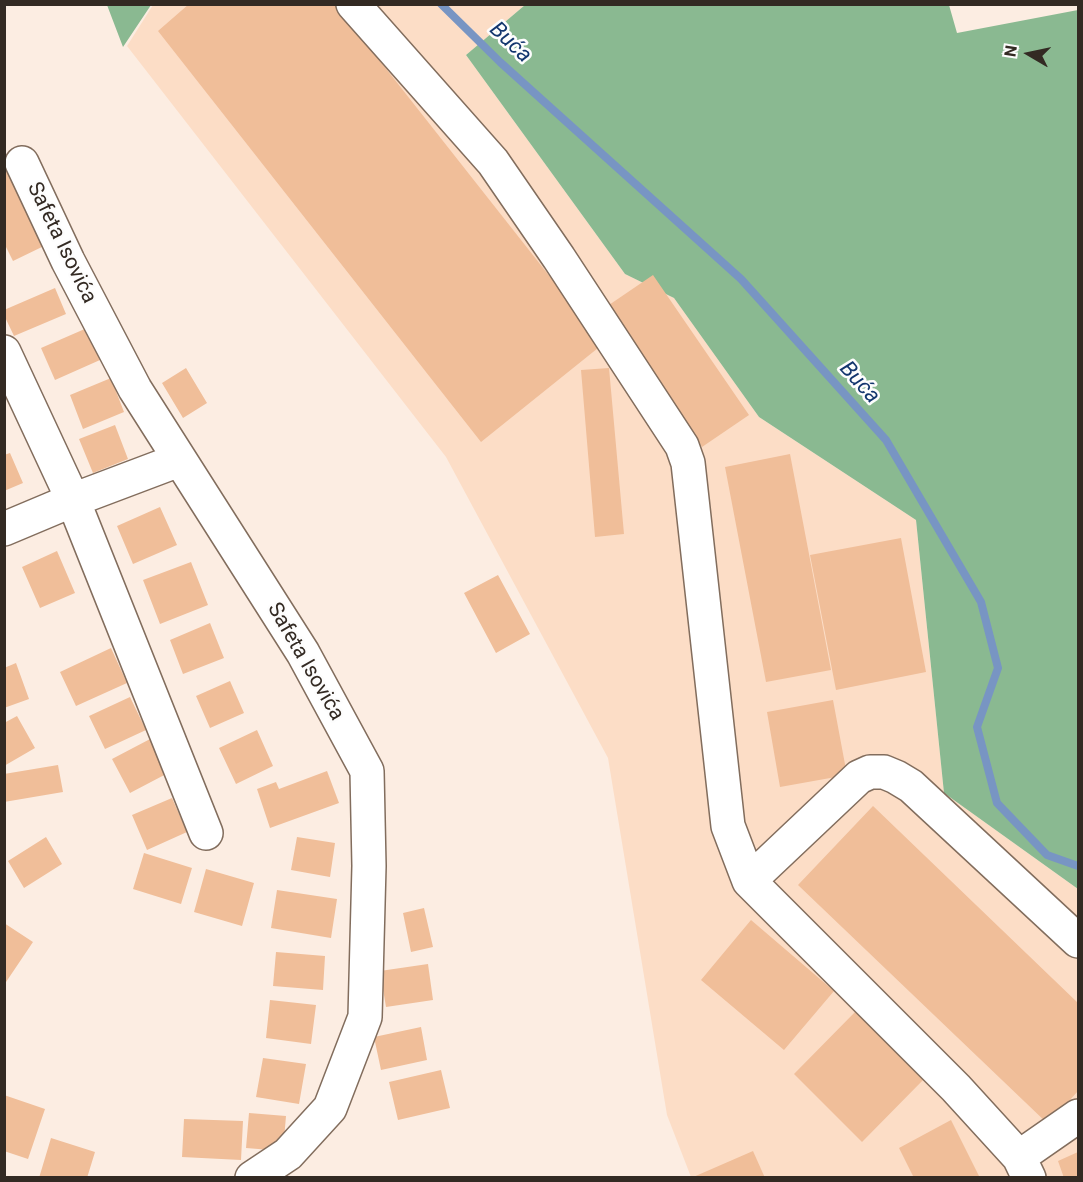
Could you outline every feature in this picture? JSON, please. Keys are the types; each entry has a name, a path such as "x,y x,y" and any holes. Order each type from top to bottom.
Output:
{"street":[{"path":"353,4 493,162 682,446 688,462 728,826 749,881 956,1088 1024,1167 1078,1116"},
{"name":"Safeta Isovića","path":"22,163 68,261 135,389 303,653 366,771 369,866 365,1017 330,1108 288,1154 252,1178"},
{"path":"4,352 73,500 206,833"},
{"path":"4,529 179,460"},
{"path":"749,881 859,777 870,772 884,772 910,786 1078,941"}],"shaded area":[{"path":"153,5 525,5 466,55 625,274 674,298 759,417 916,520 944,793 1078,889 1078,1177 691,1177 667,1115 608,758 446,457 127,46"}],"green space":[{"path":"107,5 151,5 123,47"},
{"path":"525,5 949,5 957,33 1078,10 1078,889 944,793 916,520 759,417 674,298 625,274 466,55"}],"building":[{"path":"189,4 335,4 603,344 481,442 158,31"},
{"path":"4,157 46,245 13,261 4,243"},
{"path":"653,275 749,415 702,447 606,307"},
{"path":"55,288 66,314 14,336 4,310"},
{"path":"87,328 100,360 55,380 41,348"},
{"path":"186,368 207,403 183,418 162,383"},
{"path":"609,368 624,534 595,537 581,370"},
{"path":"111,378 124,412 83,429 70,395"},
{"path":"115,425 128,459 93,473 79,439"},
{"path":"10,453 23,483 4,491 4,455"},
{"path":"790,454 831,670 766,682 725,467"},
{"path":"160,507 177,545 133,564 117,526"},
{"path":"901,538 926,672 836,690 810,555"},
{"path":"57,551 75,593 40,608 22,567"},
{"path":"191,562 208,605 160,624 143,580"},
{"path":"498,575 530,634 496,653 464,593"},
{"path":"210,623 224,658 183,674 170,640"},
{"path":"111,648 127,683 76,706 60,672"},
{"path":"16,663 29,699 4,708 4,668"},
{"path":"230,681 244,713 210,728 196,696"},
{"path":"130,697 146,730 105,749 89,716"},
{"path":"833,700 847,775 780,787 767,712"},
{"path":"17,716 35,748 4,766 4,723"},
{"path":"257,730 273,766 236,784 219,748"},
{"path":"152,738 170,772 130,793 112,759"},
{"path":"58,765 63,792 4,802 4,774"},
{"path":"327,771 339,803 270,828 257,789 276,782 279,789"},
{"path":"172,798 187,832 147,850 132,815"},
{"path":"873,806 1078,1003 1078,1091 1048,1124 798,885"},
{"path":"46,837 62,864 24,888 8,861"},
{"path":"297,837 335,843 330,877 291,870"},
{"path":"144,853 192,868 181,904 133,889"},
{"path":"206,869 254,883 242,926 194,912"},
{"path":"277,890 337,899 331,938 271,928"},
{"path":"424,908 433,947 411,952 403,913"},
{"path":"751,920 834,991 784,1050 701,980"},
{"path":"4,923 33,942 4,985"},
{"path":"276,952 325,956 323,990 273,986"},
{"path":"428,964 433,1000 386,1007 380,971"},
{"path":"270,1000 316,1005 311,1044 266,1038"},
{"path":"857,1010 925,1078 862,1142 794,1074"},
{"path":"421,1027 427,1060 381,1070 374,1037"},
{"path":"263,1058 306,1064 299,1104 256,1097"},
{"path":"441,1070 450,1108 398,1120 389,1082"},
{"path":"4,1095 45,1109 28,1159 4,1151"},
{"path":"249,1113 286,1116 283,1151 246,1148"},
{"path":"184,1119 243,1121 241,1160 182,1157"},
{"path":"951,1120 980,1178 914,1178 899,1148"},
{"path":"51,1138 95,1152 87,1178 39,1178"},
{"path":"753,1151 765,1178 691,1178"},
{"path":"1078,1152 1078,1178 1064,1178 1058,1161"}],"waterway":[{"name":"Buća","path":"441,4 500,62 741,279 886,440 981,602 998,668 977,727 997,803 1047,855 1078,866"}]}
